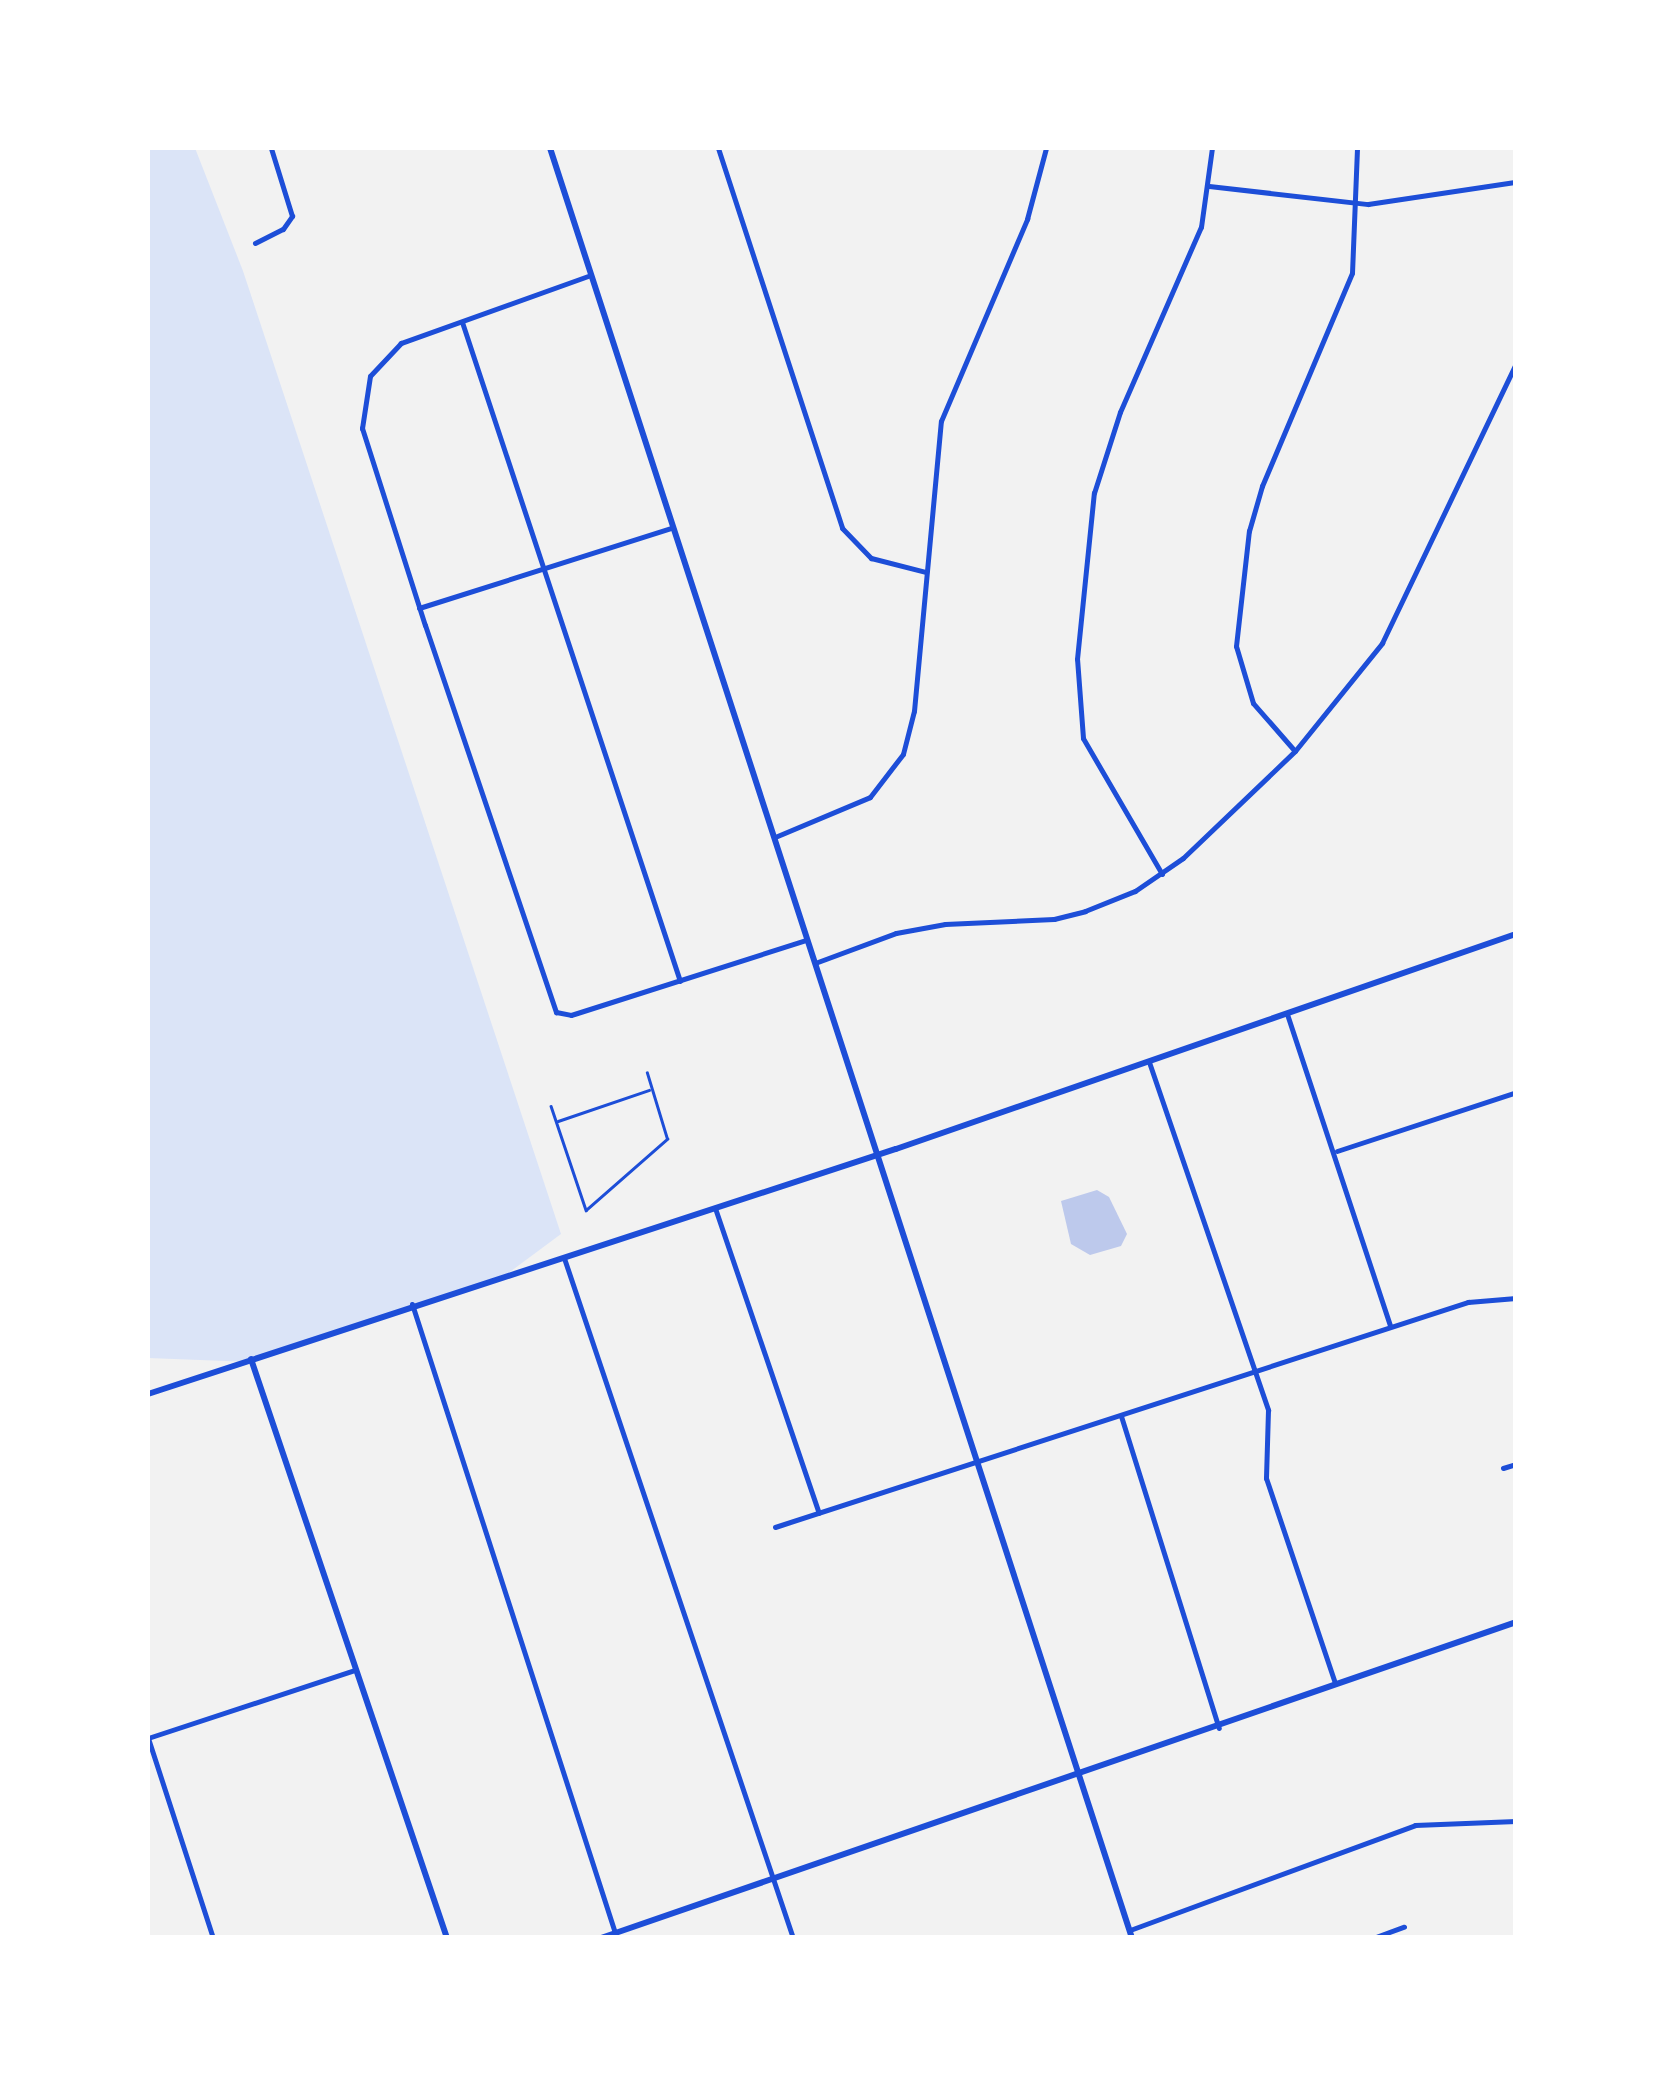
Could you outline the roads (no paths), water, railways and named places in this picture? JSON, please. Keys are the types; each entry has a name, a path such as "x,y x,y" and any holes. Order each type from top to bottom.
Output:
{"street":[{"path":"255,243 284,229 292,216 270,148"},
{"path":"550,148 588,276 1131,1934 1415,1825 1516,1821"},
{"path":"718,148 842,528 871,558 926,572"},
{"path":"775,838 870,797 903,754 914,711 940,422 1027,219 1046,148"},
{"path":"1162,875 1092,762 1078,708 1076,658 1093,499 1110,438 1201,226 1212,148"},
{"path":"1295,751 1246,689 1236,646 1250,531 1352,273 1357,148"},
{"path":"1209,186 1356,204 1516,182"},
{"path":"588,276 401,344 375,367 361,406 366,442 420,608 556,1012 571,1015 806,940"},
{"path":"462,322 680,981"},
{"path":"815,963 945,924 1054,919 1086,911 1162,875 1295,751 1357,680 1400,614 1516,363"},
{"path":"420,608 671,528"},
{"path":"148,1394 1149,1062 1516,934"},
{"path":"1287,1014 1337,1151 1390,1326"},
{"path":"1149,1062 1270,1421 1266,1478 1336,1686"},
{"path":"1337,1151 1516,1092"},
{"path":"714,1205 820,1513"},
{"path":"564,1256 793,1938"},
{"path":"775,1527 976,1465 1390,1326 1468,1302 1516,1298"},
{"path":"412,1304 615,1933"},
{"path":"250,1359 446,1938"},
{"path":"1121,1416 1219,1728"},
{"path":"1503,1468 1516,1464"},
{"path":"601,1938 1219,1728 1516,1622"},
{"path":"213,1938 148,1737 355,1670"},
{"path":"1373,1938 1404,1927"}],"lane":[{"path":"551,1106 586,1210 667,1139 647,1073"},
{"path":"556,1122 652,1089"}]}
